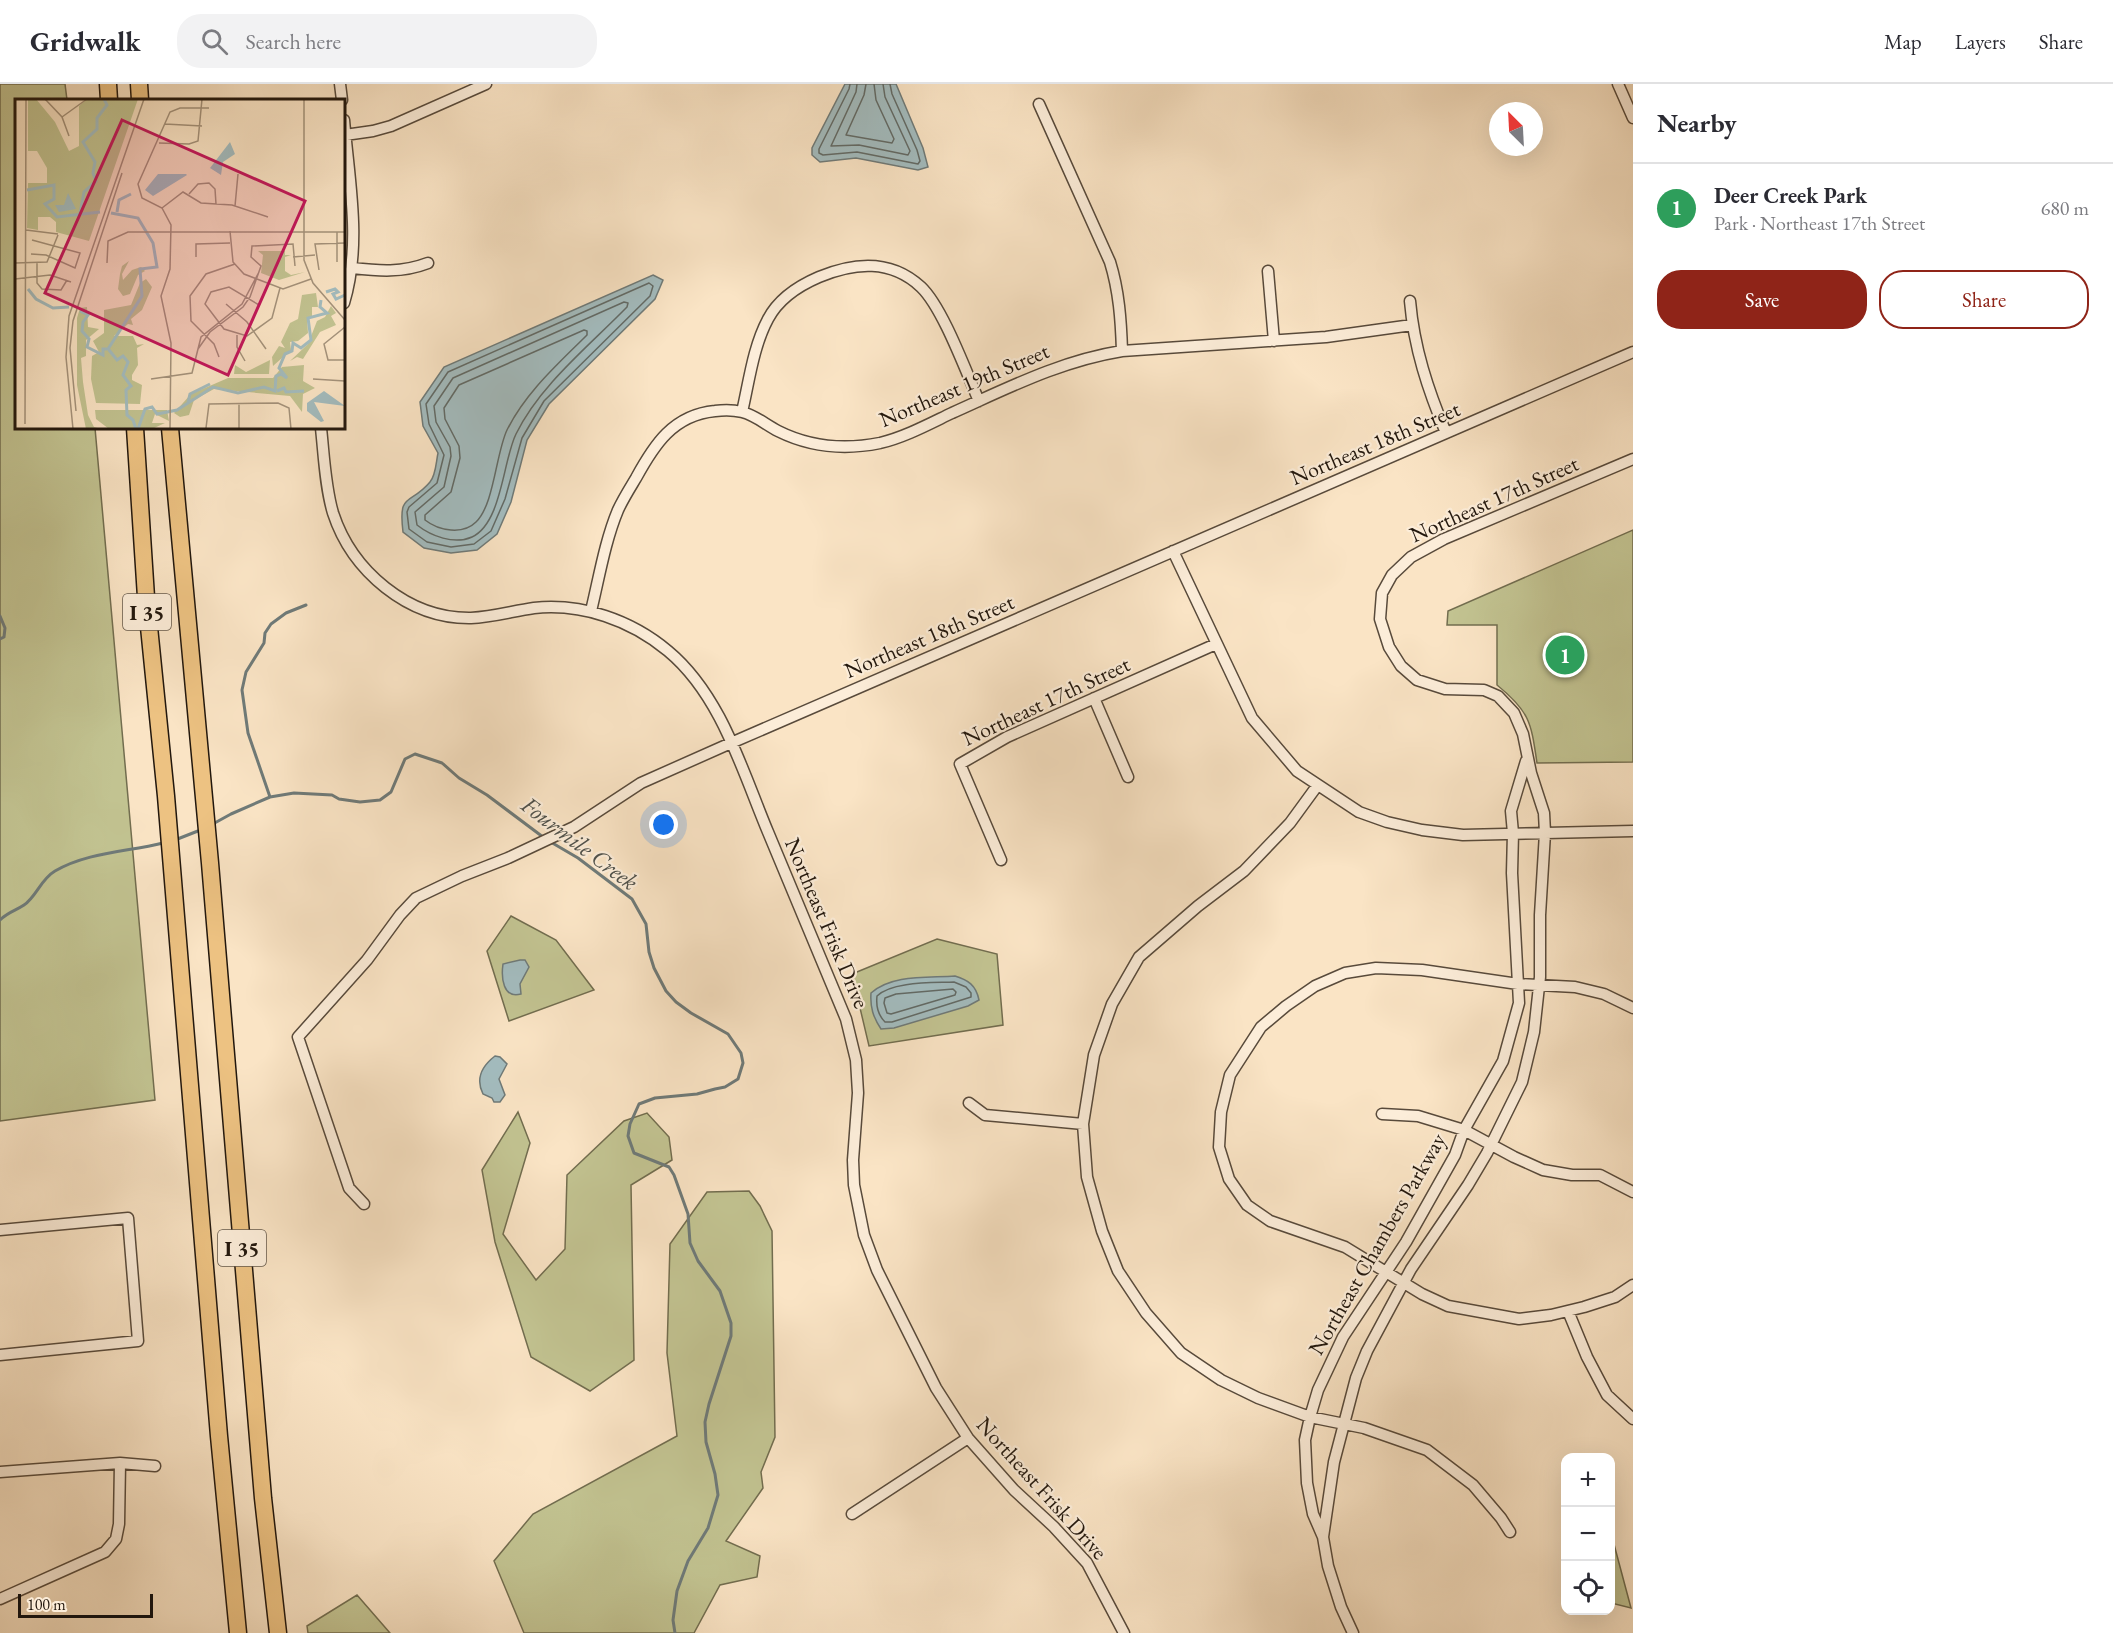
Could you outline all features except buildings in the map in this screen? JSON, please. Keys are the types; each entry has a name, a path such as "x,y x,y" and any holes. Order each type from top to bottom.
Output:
{"highway":[{"path":"108,84 110,99"},
{"path":"139,84 140,99"},
{"name":"I 35","path":"135,429 146,597 166,796 219,1436 238,1633"},
{"name":"I 35","path":"170,429 203,782 263,1498 278,1633"}],"street":[{"path":"340,84 342,99"},
{"path":"345,299 352,268 353,216 345,135 391,126 486,84"},
{"path":"1618,84 1633,118"},
{"path":"1039,104 1102,243 1116,283 1122,351"},
{"path":"352,268 391,271 412,268 428,262"},
{"path":"742,412 760,338 776,306 795,289 807,282 835,270 858,265 886,267 904,275 922,288 940,316 979,401"},
{"path":"1268,271 1274,340"},
{"path":"1410,301 1412,325 1424,376 1446,433"},
{"name":"Northeast 19th Street","path":"591,611 611,530 619,509 660,438 691,416 718,411 742,412 800,440 826,446 843,447 881,443 1073,361 1122,351 1326,337 1412,325"},
{"name":"Northeast 18th Street","path":"364,1204 349,1188 298,1037 367,960 400,915 416,898 574,827 641,783 1633,352"},
{"name":"Northeast Frisk Drive","path":"321,429 329,490 338,525 352,552 364,568 392,592 423,609 451,616 483,617 537,608 591,611 639,631 670,652 705,692 731,743 846,1020 852,1040 858,1093 854,1185 864,1235 877,1270 936,1388 968,1437 1014,1490 1071,1544 1087,1563 1124,1633"},
{"name":"Northeast 17th Street","path":"1545,833 1544,813 1526,754 1523,734 1514,712 1498,696 1484,690 1445,688 1417,680 1401,666 1389,647 1380,619 1382,593 1392,575 1411,557 1444,540 1633,459"},
{"path":"1173,551 1252,718 1297,771 1359,812 1410,827 1463,835 1633,831"},
{"name":"Northeast 17th Street","path":"1001,860 960,764 1007,737 1216,644"},
{"path":"1094,698 1128,777"},
{"name":"Northeast 17th Street","path":"1513,833 1511,812 1525,768 1526,754"},
{"path":"1317,786 1290,823 1244,871 1198,906 1139,957 1112,1004 1094,1055 1083,1124 1087,1177 1102,1231 1118,1270 1146,1313 1181,1353 1221,1380 1258,1398 1310,1417 1344,1423 1401,1439 1427,1450 1473,1485 1510,1532"},
{"name":"Northeast Chambers Parkway","path":"1353,1633 1341,1607 1328,1566 1323,1537 1313,1514 1307,1483 1305,1440 1318,1390 1343,1337 1387,1272 1455,1155 1464,1131 1503,1061 1519,1003 1512,873 1513,833"},
{"name":"Northeast Chambers Parkway","path":"1323,1537 1331,1477 1356,1378 1367,1351 1404,1281 1468,1185 1522,1082 1534,1032 1539,985 1539,915 1545,833"},
{"path":"1633,1008 1604,994 1575,987 1518,984 1422,970 1376,968 1345,973 1315,986 1261,1027 1230,1075 1221,1112 1219,1147 1229,1179 1247,1205 1270,1221 1345,1247 1422,1294 1448,1306 1519,1319 1568,1311 1616,1297 1633,1285"},
{"path":"969,1103 985,1115 1083,1124"},
{"path":"1382,1113 1418,1116 1464,1131 1543,1170 1572,1175 1600,1175 1633,1192"},
{"path":"0,1230 128,1218 138,1341 0,1355"},
{"path":"1568,1311 1587,1357 1607,1395 1633,1419"},
{"path":"852,1514 968,1437"},
{"path":"0,1599 105,1552 116,1539 119,1524 120,1463"},
{"path":"0,1472 120,1463 155,1467"}],"green space":[{"path":"0,84 65,84 67,99 15,99 15,429 95,429 155,1100 0,1121"},
{"path":"1633,530 1633,762 1537,763 1533,737 1523,711 1497,685 1497,625 1447,625 1448,611"},
{"path":"511,916 556,940 594,990 509,1021 487,951"},
{"path":"937,939 997,954 1003,1025 869,1046 852,974"},
{"path":"518,1112 530,1143 503,1234 536,1280 565,1249 567,1175 624,1121 647,1113 669,1137 672,1160 631,1185 634,1360 590,1391 531,1357 495,1242 482,1170"},
{"path":"749,1191 760,1206 772,1231 775,1437 761,1472 763,1488 726,1541 760,1556 757,1577 720,1585 694,1633 524,1633 494,1561 533,1514 677,1436 667,1353 670,1244 707,1192"},
{"path":"1615,1548 1631,1608 1615,1604"},
{"path":"357,1595 390,1633 308,1633 307,1626"}],"water":[{"path":"845,84 896,84 923,148 928,167 918,170 856,158 820,162 812,155 812,148"},
{"path":"653,275 663,280 655,299 549,404 527,440 511,502 497,534 477,550 451,553 424,548 403,532 404,504 430,482 435,472 438,453 423,426 420,402 444,367"},
{"path":"525,960 529,967 520,984 521,994 515,995 504,986 503,964"},
{"path":"955,976 971,984 979,1000 968,1006 894,1028 881,1029 873,1012 871,993 900,980"},
{"path":"495,1056 500,1057 507,1064 499,1079 505,1095 500,1102 494,1102 492,1098 483,1094 480,1083 483,1068"}],"waterway":[{"path":"270,797 248,733 242,690 246,672 264,643 265,633 271,624 286,613 306,605"},
{"path":"0,616 5,628 4,637 0,639"},
{"name":"Fourmile Creek","path":"211,825 270,797 294,793 332,795 339,799 360,802 380,800 391,792 405,759 415,754 442,763 459,778 487,795 543,837"},
{"name":"Fourmile Creek","path":"175,840 203,829"},
{"name":"Fourmile Creek","path":"549,841 578,858 632,899 646,924 649,952 654,968 666,991 691,1013 728,1034 741,1053 743,1063 738,1079 725,1087 697,1094 655,1098 639,1104 630,1124 628,1136 634,1153 669,1167 674,1175 688,1214 690,1243 698,1261 720,1291 731,1323 731,1336 705,1422 706,1442 718,1495 708,1528 688,1561 677,1591 673,1620 675,1633"},
{"name":"Fourmile Creek","path":"0,920 28,902 42,883 55,871 94,856 163,843"}],"place":[{"name":"Deer Creek Park","path":"1565,655"}]}
